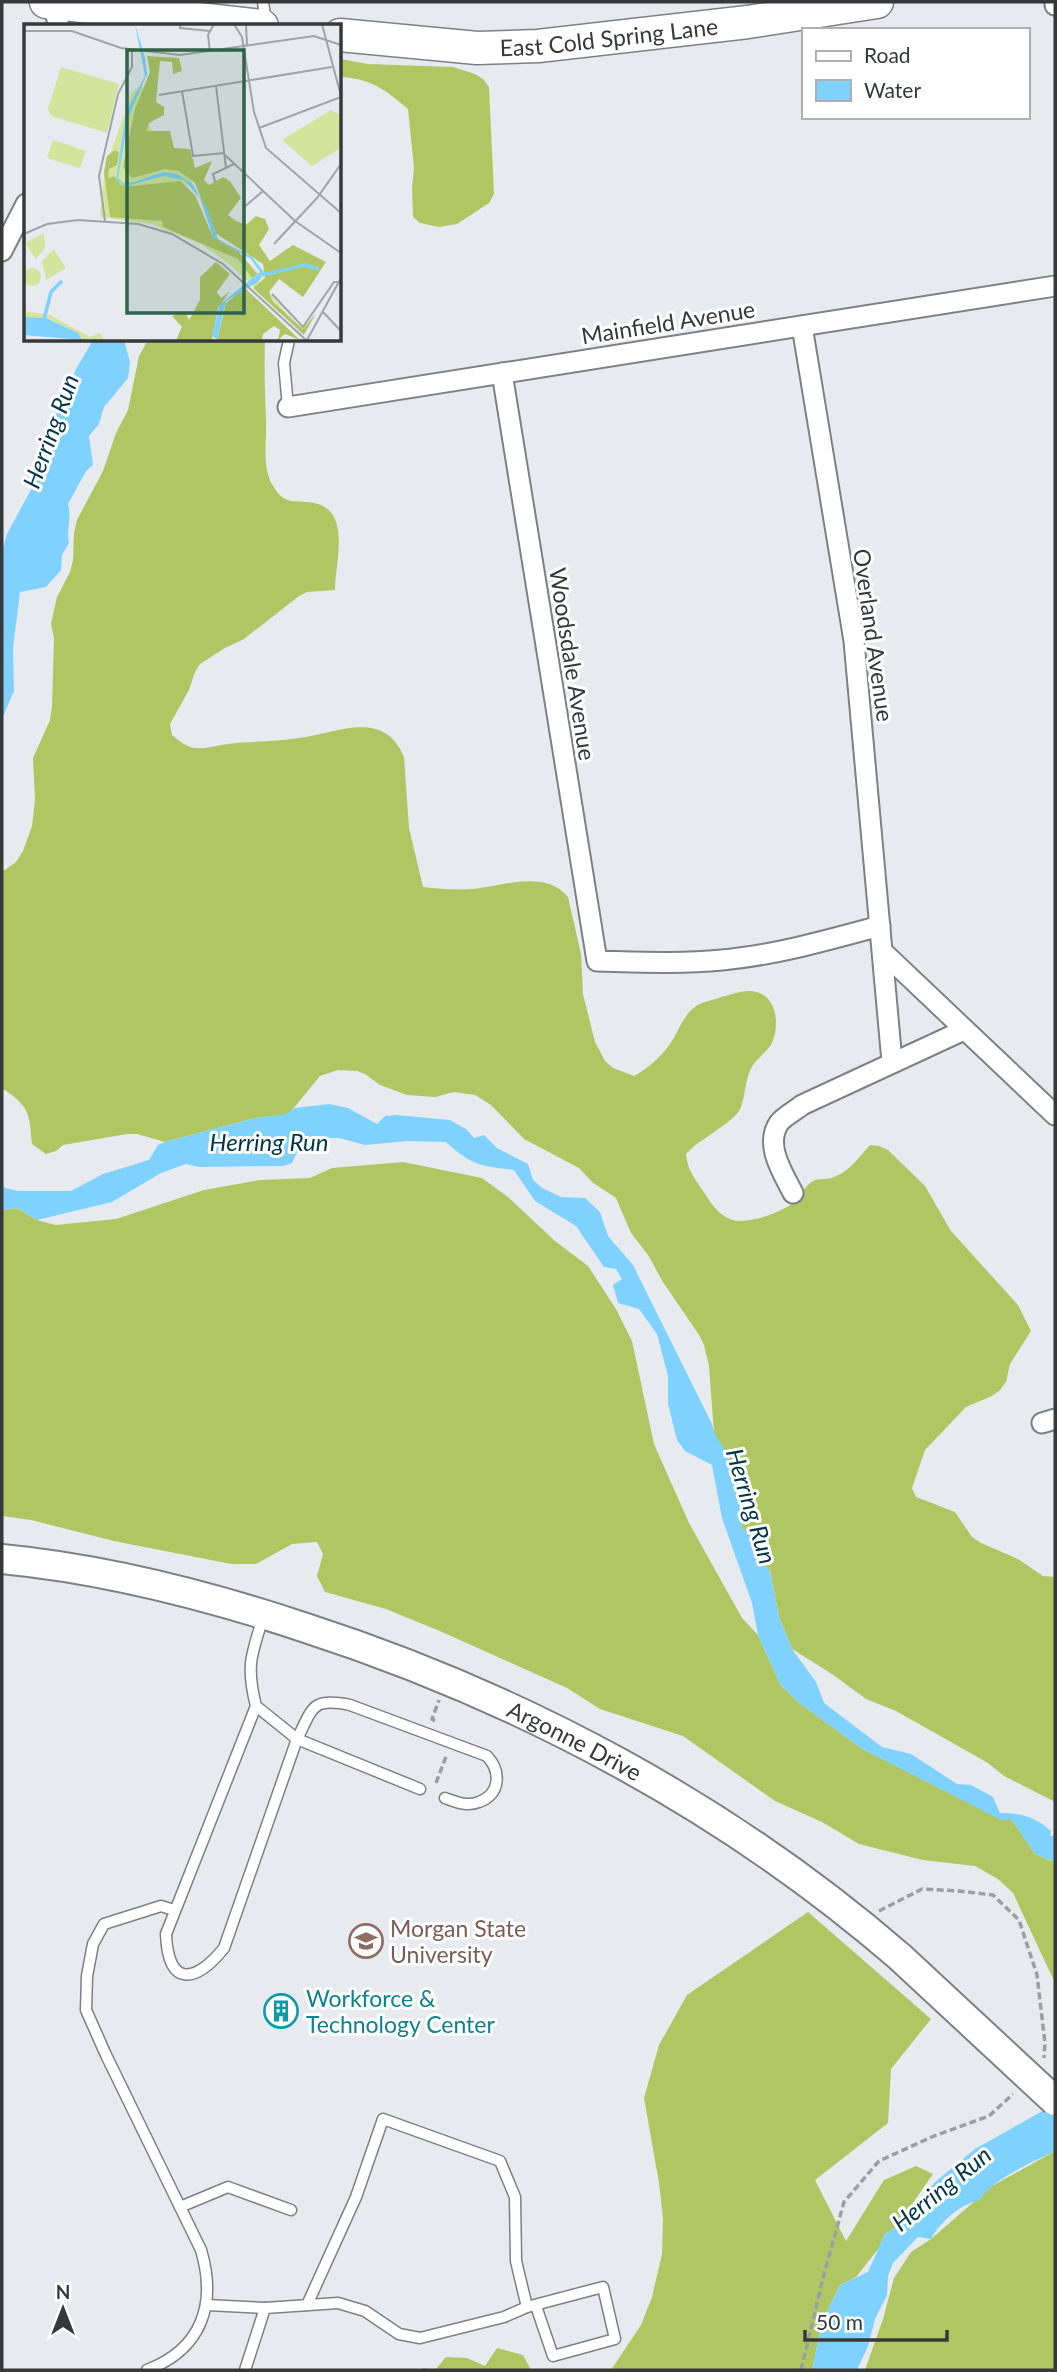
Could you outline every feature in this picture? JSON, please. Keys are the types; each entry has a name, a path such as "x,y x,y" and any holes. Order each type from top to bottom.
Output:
{"main road":[{"path":"46,2 246,24"},
{"name":"East Cold Spring Lane","path":"341,35 477,48 538,46 747,12 877,2"},
{"name":"Argonne Drive","path":"2,1559 101,1572 192,1593 264,1614 349,1642 446,1679 495,1699 578,1740 732,1831 829,1898 900,1957 1055,2101"}],"street":[{"path":"52,2 58,24"},
{"path":"2,251 24,208"},
{"name":"Mainfield Avenue","path":"288,407 1055,286"},
{"name":"Overland Avenue","path":"802,326 853,641 892,1062"},
{"name":"Woodsdale Avenue","path":"502,373 597,961 724,960 798,947 880,926"},
{"path":"883,952 1055,1115"},
{"path":"793,1194 776,1158 774,1135 780,1122 802,1105 964,1030"}],"lane":[{"path":"263,2 264,24"},
{"path":"288,407 284,363 289,341"},
{"path":"264,1614 250,1665 249,1679 256,1706 166,1934 166,1955 174,1967 184,1975 195,1975 211,1964 223,1948 297,1739 313,1707 332,1701 350,1705 487,1756 494,1763 498,1774 492,1794 478,1803 463,1804 445,1798"},
{"path":"256,1706 297,1739 420,1789"},
{"path":"147,2370 174,2357 185,2347 202,2321 207,2305 208,2273 201,2250 86,2010 87,1976 93,1944 104,1924 161,1906 174,1910"},
{"path":"207,2305 265,2308 338,2303 365,2311 399,2334 420,2338 504,2317 532,2307 603,2287 615,2339 553,2356 532,2307 516,2262 515,2197 500,2161 383,2119 356,2197 307,2305"},
{"path":"180,2207 228,2187 291,2210"},
{"path":"245,2370 265,2308"}],"path":[{"path":"864,1926 880,1909 922,1889 993,1895 1019,1920 1037,1975 1045,2043 1044,2066"},
{"path":"801,2370 844,2202 879,2161 934,2136 989,2116 1016,2091"}],"green space":[{"path":"341,59 368,64 453,67 483,79 489,87 494,194 489,203 457,224 439,227 420,223 413,217 414,168 408,109 377,86 341,77"},
{"path":"147,341 265,341 265,454 269,479 284,498 322,505 337,523 339,536 335,590 307,592 299,596 244,639 200,664 170,724 172,735 188,746 199,748 290,739 358,727 372,728 384,733 395,742 404,757 409,828 423,887 473,889 536,881 559,888 568,897 581,954 583,994 595,1042 605,1061 613,1068 634,1076 644,1070 674,1039 691,1010 702,1003 749,991 758,992 771,1003 776,1019 774,1037 771,1045 750,1071 739,1111 686,1154 694,1177 720,1212 737,1221 774,1213 795,1201 813,1181 840,1174 870,1145 879,1146 888,1150 925,1186 951,1231 1018,1305 1031,1331 1010,1364 1006,1382 992,1396 966,1407 925,1450 912,1488 916,1497 955,1512 972,1537 981,1543 1018,1559 1043,1576 1055,1577 1055,1802 1004,1776 988,1763 896,1711 866,1699 792,1649 779,1617 770,1571 763,1564 753,1538 742,1528 739,1491 727,1455 714,1434 709,1366 699,1335 631,1233 616,1198 592,1182 579,1168 524,1139 491,1105 475,1095 454,1092 435,1097 407,1095 380,1085 357,1071 338,1070 320,1076 288,1115 255,1118 165,1142 127,1134 63,1145 46,1154 32,1144 26,1111 18,1100 2,1088 2,872 16,862 32,826 35,800 33,758 50,720 52,706 54,638 51,624 57,597 73,560 77,520 103,471 116,433 128,410 139,356"},
{"path":"403,1162 482,1178 588,1266 616,1309 632,1341 654,1444 689,1523 742,1618 758,1635 780,1684 798,1702 864,1750 1012,1820 1035,1854 1055,1862 1055,1983 1013,1893 998,1879 975,1866 923,1860 859,1844 822,1822 775,1801 683,1736 600,1709 567,1688 386,1609 325,1592 317,1576 323,1554 317,1542 292,1544 256,1564 231,1564 2,1516 2,1210 17,1208 37,1220 55,1225 116,1219 204,1190 260,1180 310,1178 332,1168"},
{"path":"808,1912 931,2019 891,2069 888,2123 815,2180 846,2241 884,2180 916,2166 933,2174 896,2227 885,2234 879,2248 856,2277 840,2285 822,2322 812,2370 611,2370 641,2325 652,2297 662,2254 663,2218 659,2183 644,2098 659,2045 687,1995"},
{"path":"1055,2151 1055,2370 865,2370 894,2278 911,2252 931,2239 992,2186"},
{"path":"497,2348 523,2355 531,2370 435,2370 446,2357 467,2358 485,2366"}],"water":[{"name":"Herring Run","path":"92,341 124,341 130,362 128,378 104,407 99,424 89,436 93,465 86,471 68,504 69,543 62,555 61,570 46,587 20,592 13,648 14,691 2,719 2,552 7,534 33,486 58,409"},
{"name":"Herring Run","path":"329,1104 348,1108 377,1124 385,1116 396,1115 450,1120 466,1129 474,1138 484,1135 497,1148 528,1164 533,1180 542,1188 561,1197 585,1198 600,1212 608,1236 633,1265 727,1454 736,1481 742,1528 753,1538 763,1564 770,1571 779,1617 792,1649 816,1682 824,1703 882,1747 911,1754 957,1784 971,1785 993,1797 1000,1813 1027,1816 1045,1826 1051,1831 1050,1836 1055,1835 1055,1862 1035,1854 1012,1820 1001,1820 864,1750 798,1702 780,1684 758,1635 752,1603 722,1518 712,1465 685,1451 677,1440 668,1404 668,1376 657,1334 639,1309 618,1303 613,1285 622,1279 616,1269 604,1267 576,1226 535,1201 514,1170 477,1163 462,1156 446,1142 408,1141 365,1145 339,1138 323,1138 301,1144 292,1163 283,1166 199,1167 186,1164 161,1173 112,1202 37,1220 17,1208 2,1210 2,1187 18,1191 71,1191 103,1174 149,1160 158,1145 165,1142 255,1118 286,1114 295,1108"},
{"name":"Herring Run","path":"1055,2104 1055,2151 1003,2178 980,2200 958,2210 945,2220 931,2239 918,2237 893,2263 888,2276 887,2295 875,2319 868,2346 857,2370 812,2370 822,2322 840,2285 868,2272 885,2234 896,2227 935,2182 975,2149"}],"place":[{"name":"Morgan State University","path":"366,1941"},
{"name":"Workforce & Technology Center","path":"281,2011"}]}
